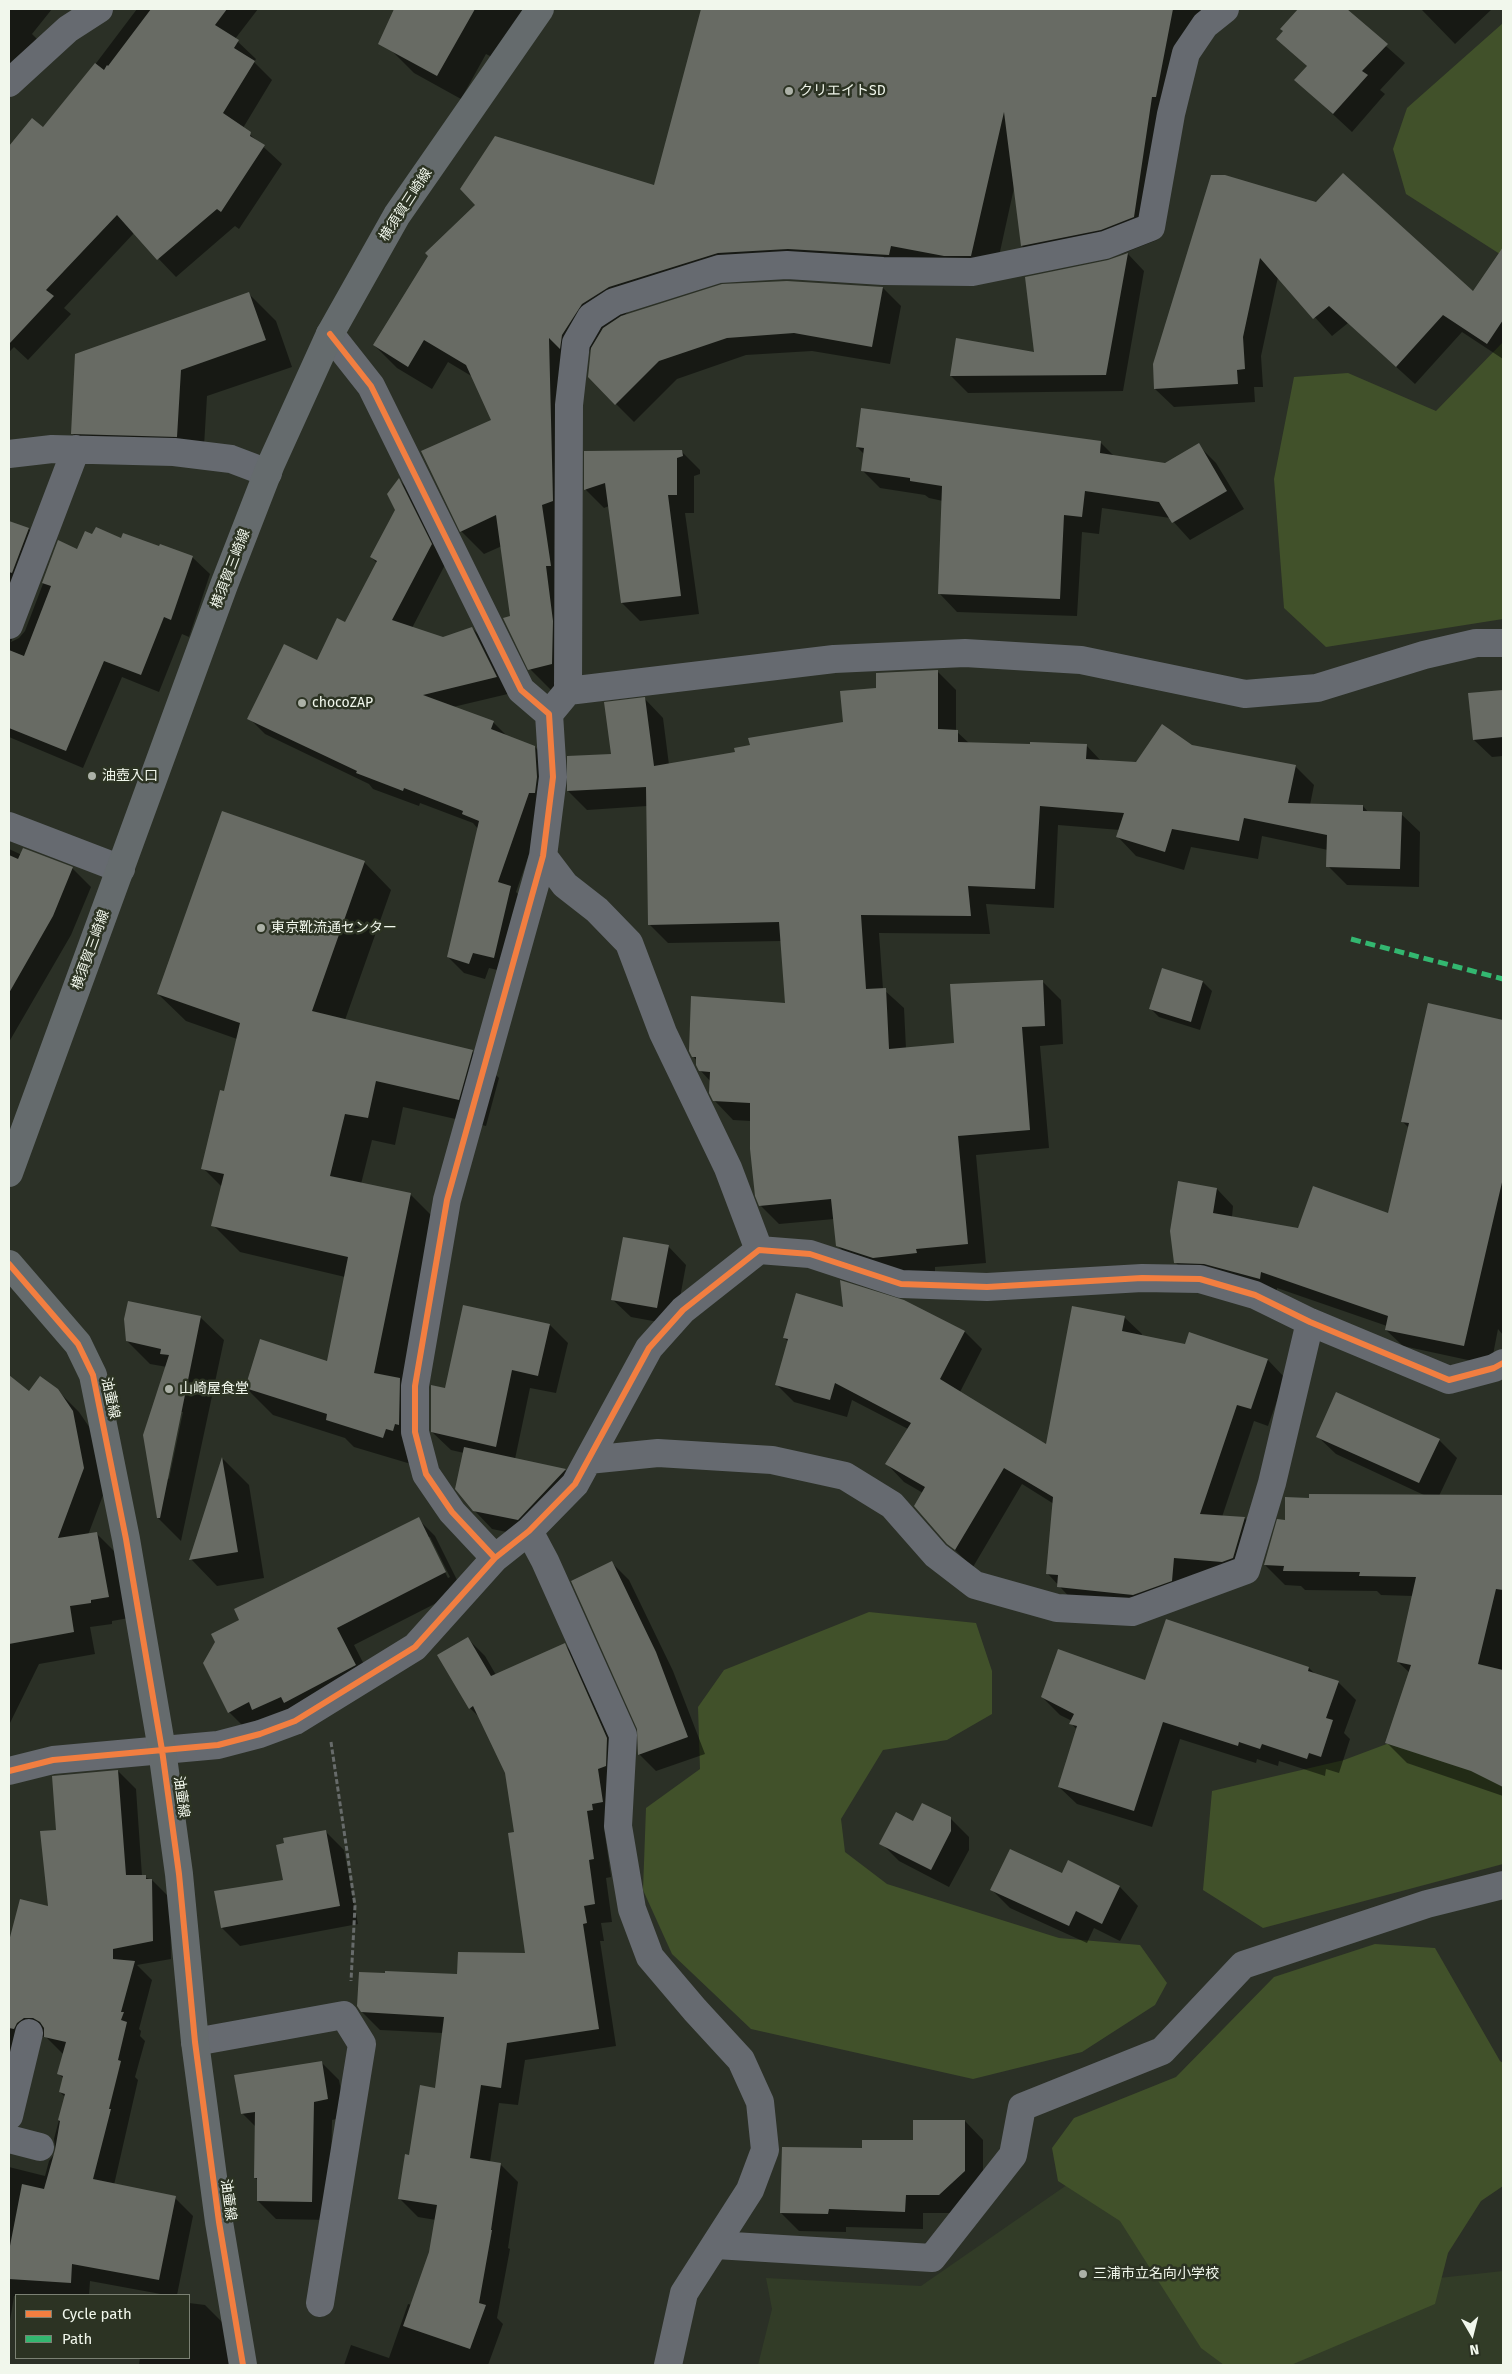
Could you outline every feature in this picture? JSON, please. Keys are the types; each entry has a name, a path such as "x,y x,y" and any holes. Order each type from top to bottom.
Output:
{"main road":[{"name":"横須賀三崎線","path":"9,1171 224,585 268,473 330,334 397,215 540,9"},
{"name":"油壷線","path":"9,1264 78,1344 92,1375 126,1539 162,1750 178,1874 195,2042 219,2222 243,2365"}],"street":[{"path":"9,83 68,29 99,9"},
{"path":"495,1558 452,1512 426,1474 415,1432 415,1386 447,1200 543,856 554,777 549,714 568,691 568,474 570,405 576,343 591,317 614,302 719,269 788,265 883,271 972,272 1105,245 1151,227 1171,114 1186,52 1205,25 1225,9"},
{"path":"330,334 371,386 521,690 549,714"},
{"path":"9,454 52,449 174,452 231,459 268,473"},
{"path":"9,625 76,449"},
{"path":"568,691 834,659 965,653 1081,660 1245,694 1317,688 1424,655 1476,643 1503,643"},
{"path":"9,826 121,869"},
{"path":"543,856 564,885 597,910 629,943 663,1033 728,1168 759,1250"},
{"path":"9,1771 53,1760 218,1744 260,1734 295,1721 415,1647 495,1558 529,1531 575,1484 649,1348 683,1310 759,1250 810,1254 902,1284 986,1287 1142,1278 1200,1279 1255,1295 1310,1322 1449,1380 1494,1368 1503,1363"},
{"path":"588,1460 658,1453 772,1460 845,1476 892,1505 936,1555 975,1585 1057,1608 1132,1612 1246,1570 1272,1483 1310,1322"},
{"path":"529,1531 545,1561 623,1734 618,1826 632,1909 650,1957 694,2010 741,2060 760,2102 765,2150 750,2190 684,2293 668,2365"},
{"path":"716,2245 932,2258 1013,2155 1022,2106 1162,2051 1243,1965 1427,1904 1503,1885"},
{"path":"195,2042 344,2016 362,2044 320,2303"},
{"path":"9,2116 29,2033"},
{"path":"9,2139 40,2147"}],"path":[{"path":"326,1702 355,1906 350,2001 344,2016"}],"shaded area":[{"name":"三浦市立名向小学校","path":"1074,2180 1265,2297 1503,2271 1503,2365 758,2365 772,2309 766,2278 921,2286"}],"green space":[{"path":"1503,23 1503,256 1406,194 1393,149 1407,108"},
{"path":"1503,342 1503,619 1326,647 1284,608 1274,479 1294,377 1348,373 1436,411"},
{"path":"869,1612 976,1623 992,1671 992,1714 947,1740 883,1750 841,1819 845,1852 887,1884 1059,1938 1140,1945 1167,1983 1155,2005 1082,2052 973,2079 751,2029 672,1954 643,1890 646,1808 700,1769 698,1707 724,1670"},
{"path":"1392,1742 1503,1767 1503,1864 1263,1928 1203,1890 1212,1791 1344,1760"},
{"path":"1375,1944 1435,1948 1500,2061 1503,2063 1503,2186 1481,2201 1448,2253 1435,2304 1291,2365 1224,2365 1201,2348 1120,2221 1058,2181 1052,2148 1074,2118 1176,2077 1274,1977"}],"building":[{"path":"151,9 227,9 215,25 239,40 234,48 255,61 223,113 251,132 250,136 265,145 221,212 217,209 157,260 117,215 46,290 54,296 9,344 9,146 32,118 43,127 95,63 104,70"},
{"path":"394,9 475,9 437,76 378,44"},
{"path":"701,9 1173,9 1156,97 1152,97 1134,217 1101,230 1021,246 1004,112 971,256 944,256 891,246 889,255 788,249 718,253 609,287 582,304 562,335 560,349 549,338 553,501 542,505 551,566 546,566 553,621 552,664 528,670 503,618 510,616 496,515 460,532 421,451 491,420 466,365 424,340 408,367 373,345 428,256 425,253 475,205 460,189 495,136 654,185"},
{"path":"1298,9 1347,9 1388,44 1362,71 1368,75 1333,114 1294,80 1307,66 1276,39 1283,31 1280,29"},
{"path":"1343,173 1473,291 1503,247 1503,320 1487,344 1443,315 1396,367 1329,306 1313,319 1260,258 1243,337 1245,369 1237,370 1238,384 1154,389 1153,364 1211,175 1225,175 1316,202"},
{"path":"1128,253 1106,375 950,376 956,338 1034,352 1025,277 1108,260"},
{"path":"787,281 883,287 872,347 794,333 727,338 659,361 615,405 588,377 591,348 603,328 621,316 722,284"},
{"path":"249,292 266,340 181,370 177,437 71,434 75,354"},
{"path":"861,408 1101,441 1100,453 1165,463 1199,443 1227,491 1172,523 1159,502 1085,491 1082,517 1064,515 1060,599 938,594 942,486 910,481 910,478 861,471 864,448 856,447"},
{"path":"682,450 683,456 677,458 677,495 668,495 681,596 621,603 605,483 584,490 584,451"},
{"path":"399,478 432,544 392,620 443,637 472,627 497,677 423,695 494,721 491,729 535,746 537,777 535,793 529,793 498,882 511,886 494,958 473,953 469,964 447,957 479,821 462,814 463,811 404,788 403,791 356,773 357,771 247,719 284,644 317,660 337,618 345,622 377,561 370,557 395,510 387,494"},
{"path":"9,521 29,528 12,573 9,572"},
{"path":"96,527 121,538 123,533 193,556 171,620 164,617 141,675 104,661 66,751 9,728 9,650 24,656 51,586 42,583 58,540 77,549 85,531 92,534"},
{"path":"938,670 938,729 958,730 958,742 1087,744 1086,759 1136,762 1162,724 1192,745 1296,765 1288,803 1363,805 1363,811 1402,812 1400,869 1326,867 1327,835 1244,818 1239,841 1172,829 1165,852 1116,837 1124,813 1040,806 1035,889 968,886 971,916 861,915 866,989 886,988 889,1049 954,1043 950,984 1043,980 1045,1026 1022,1027 1030,1130 958,1136 968,1244 916,1249 917,1253 873,1258 836,1246 831,1199 759,1206 755,1196 750,1149 750,1103 713,1101 709,1093 710,1072 699,1071 696,1065 696,1057 692,1057 689,1051 691,996 785,1003 779,922 648,925 646,787 567,791 567,756 611,754 604,702 645,697 654,766 735,752 734,748 750,745 748,738 843,722 840,691 876,688 876,673"},
{"path":"1503,690 1503,737 1473,740 1468,693"},
{"path":"222,811 365,861 312,1011 473,1050 459,1100 376,1081 368,1118 345,1114 330,1176 411,1193 374,1373 400,1378 399,1425 395,1424 393,1431 386,1429 383,1438 326,1420 327,1414 245,1388 260,1339 327,1361 348,1257 211,1226 224,1174 201,1169 220,1090 224,1091 240,1023 157,994"},
{"path":"23,848 73,867 53,916 9,993 9,855 18,859"},
{"path":"1162,968 1203,981 1191,1022 1149,1009"},
{"path":"1428,1003 1503,1020 1503,1178 1464,1346 1385,1330 1388,1316 1261,1272 1260,1279 1204,1264 1174,1263 1170,1231 1178,1181 1217,1188 1213,1213 1298,1228 1313,1186 1388,1213 1409,1123 1401,1122"},
{"path":"623,1237 669,1245 657,1308 611,1300"},
{"path":"840,1280 904,1300 965,1331 940,1379 1046,1444 1072,1306 1125,1316 1122,1331 1185,1344 1189,1332 1268,1359 1251,1409 1237,1405 1200,1514 1245,1517 1233,1558 1222,1562 1174,1558 1172,1581 1133,1595 1057,1587 1058,1575 1046,1574 1053,1497 1004,1468 955,1550 947,1544 914,1506 925,1487 885,1464 911,1423 835,1383 830,1400 775,1385 788,1339 783,1338 796,1293 843,1307"},
{"path":"128,1301 201,1316 160,1518 157,1518 143,1435 169,1355 160,1354 161,1349 126,1341 124,1319"},
{"path":"463,1305 550,1324 538,1376 512,1370 496,1447 431,1432 431,1385 445,1388"},
{"path":"9,1375 29,1391 40,1376 58,1389 73,1411 84,1468 58,1538 97,1532 109,1597 91,1600 91,1603 70,1606 74,1632 9,1644"},
{"path":"1336,1392 1440,1439 1419,1483 1316,1437"},
{"path":"464,1447 566,1469 518,1520 473,1511 455,1489"},
{"path":"222,1457 238,1552 189,1560"},
{"path":"1309,1494 1503,1495 1503,1590 1496,1589 1478,1664 1503,1670 1503,1787 1471,1771 1385,1743 1411,1665 1397,1662 1416,1577 1359,1576 1360,1572 1283,1571 1284,1566 1264,1565 1277,1519 1285,1520 1285,1497 1309,1498"},
{"path":"419,1517 446,1572 337,1628 356,1665 284,1703 281,1697 252,1710 249,1702 228,1713 203,1663 215,1642 211,1634 239,1620 234,1609"},
{"path":"612,1561 656,1652 688,1737 638,1755 637,1729 571,1581"},
{"path":"1166,1619 1309,1667 1308,1671 1339,1681 1326,1718 1333,1720 1321,1757 1309,1753 1307,1759 1262,1744 1260,1749 1239,1742 1238,1746 1163,1722 1134,1811 1058,1787 1077,1726 1069,1724 1074,1714 1041,1697 1058,1649 1145,1680"},
{"path":"468,1637 491,1676 565,1643 607,1738 606,1766 598,1769 603,1802 592,1804 593,1810 587,1811 594,1859 589,1860 595,1904 584,1906 587,1923 583,1924 599,2029 507,2043 501,2088 481,2085 470,2158 501,2163 492,2230 479,2303 486,2305 470,2349 403,2326 429,2252 437,2205 398,2199 405,2154 409,2155 420,2085 435,2088 444,2017 361,2012 357,2006 359,1972 385,1973 385,1971 457,1974 458,1952 525,1953 508,1833 514,1832 505,1773 473,1706 469,1709 437,1655"},
{"path":"118,1770 126,1875 146,1875 146,1879 152,1879 153,1941 113,1949 113,1959 135,1961 121,2012 124,2012 121,2020 127,2022 118,2060 121,2061 93,2179 176,2196 159,2280 72,2264 71,2283 9,2279 9,2251 22,2184 44,2189 55,2150 60,2121 58,2120 65,2094 59,2092 63,2076 57,2074 66,2042 44,2037 44,2028 40,2022 33,2018 24,2018 17,2023 14,2029 9,2028 9,1941 20,1899 48,1906 40,1831 56,1830 52,1776"},
{"path":"922,1803 951,1817 951,1831 931,1870 879,1844 896,1812 913,1821"},
{"path":"326,1830 340,1906 221,1928 214,1891 283,1880 276,1845 284,1843 283,1838"},
{"path":"1010,1849 1062,1873 1068,1860 1120,1886 1102,1924 1076,1911 1069,1926 990,1890"},
{"path":"322,2061 328,2099 314,2102 312,2202 257,2201 257,2178 254,2178 255,2112 241,2114 234,2075"},
{"path":"913,2120 965,2120 965,2171 939,2195 906,2195 905,2212 829,2209 828,2214 780,2213 782,2147 862,2148 862,2140 913,2140"}],"marked path":[{"path":"1351,939 1503,979"}],"cycle path":[{"path":"330,334 371,386 521,690 549,714 553,777 543,856 447,1200 415,1386 415,1432 426,1474 452,1512 495,1558"},
{"path":"9,1771 53,1760 218,1745 260,1734 295,1721 415,1647 495,1558 529,1531 575,1484 649,1348 683,1310 759,1250 810,1254 901,1284 987,1287 1142,1278 1200,1279 1255,1295 1310,1322 1449,1380 1494,1368 1503,1363"},
{"path":"9,1264 78,1344 93,1375 126,1539 162,1750 179,1874 195,2042 219,2222 243,2365"}],"place":[{"name":"クリエイトSD","path":"789,91"},
{"name":"chocoZAP","path":"302,703"},
{"name":"油壺入口","path":"92,776"},
{"name":"東京靴流通センター","path":"261,928"},
{"name":"山崎屋食堂","path":"169,1389"},
{"name":"三浦市立名向小学校","path":"1083,2274"}]}
